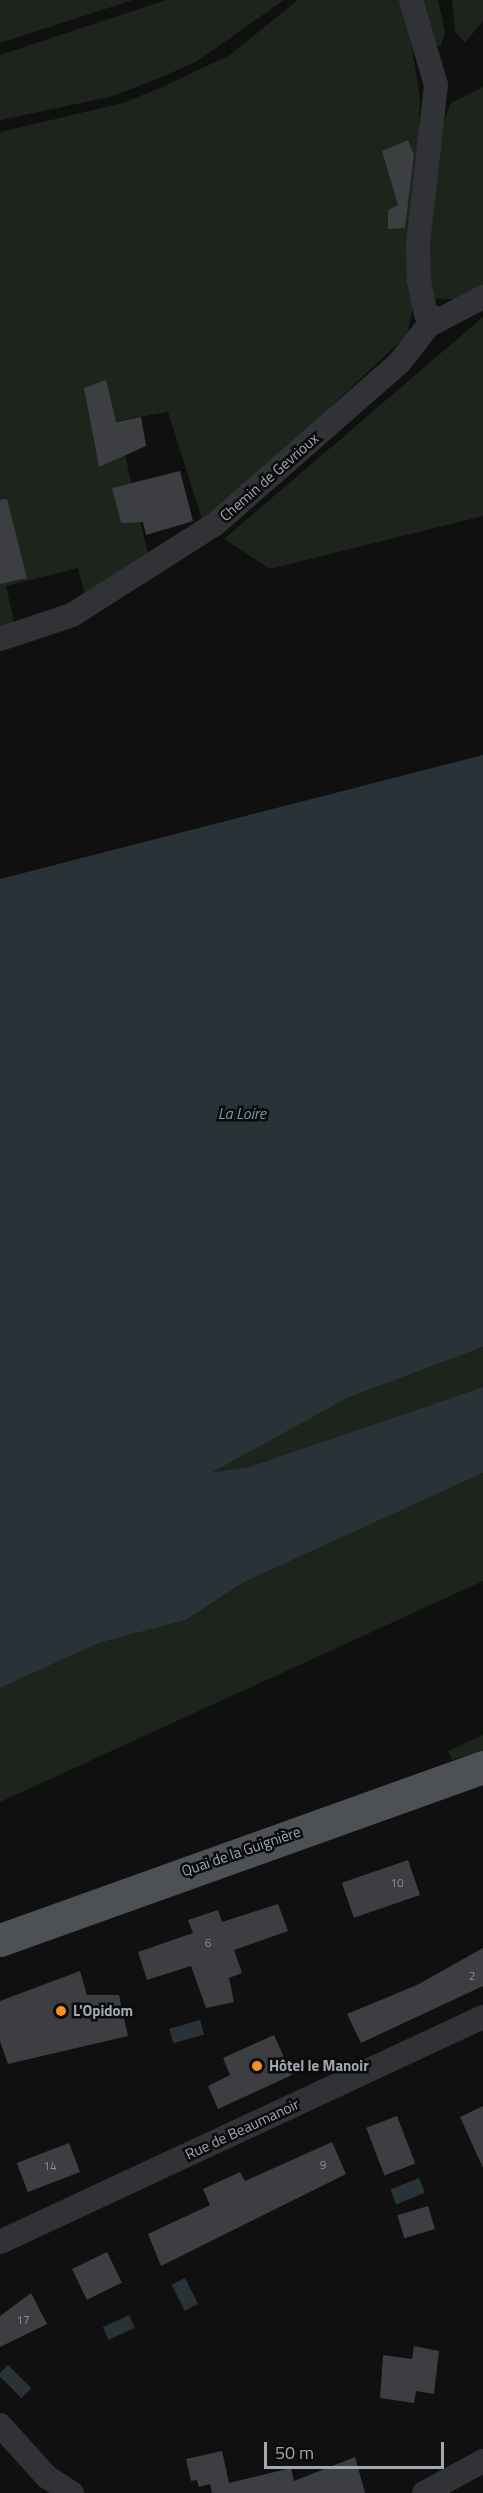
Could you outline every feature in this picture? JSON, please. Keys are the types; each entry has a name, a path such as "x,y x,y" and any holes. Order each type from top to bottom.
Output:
{"main road":[{"name":"Quai de la Guignière","path":"0,1940 483,1767"}],"street":[{"path":"411,0 436,85 418,242 419,281 426,314 441,320"},
{"name":"Chemin de Gevrioux","path":"0,639 72,615 214,525 399,363 423,331 483,297"},
{"name":"Rue de Beaumanoir","path":"0,2241 483,2017"},
{"path":"0,2425 47,2485 72,2493"},
{"path":"424,2493 483,2461"}],"shaded area":[{"path":"0,0 133,0 0,43"},
{"path":"166,0 284,0 196,62 159,78 110,97 0,120 0,55"},
{"path":"298,0 404,0 420,97 413,307 407,335 252,481 202,519 168,412 117,421 148,554 85,596 78,568 6,586 15,625 0,629 0,132 123,103 160,88 230,55"},
{"path":"418,0 438,0 445,32 441,46 434,45"},
{"path":"452,0 483,0 483,21 465,43 455,32"},
{"path":"483,87 483,288 465,299 433,299 425,260 441,128 451,103"},
{"path":"483,317 483,516 270,569 224,539"},
{"path":"483,1347 483,1387 252,1466 208,1474 347,1398"},
{"path":"483,1473 483,1581 0,1802 0,1688 99,1643 186,1620 244,1582"},
{"path":"483,1735 483,1751 452,1760 448,1751"}],"water":[{"name":"La Loire","path":"483,755 483,1347 347,1398 211,1473 252,1466 483,1387 483,1473 244,1582 186,1620 99,1643 0,1688 0,879"},
{"path":"200,2020 204,2034 173,2043 169,2029"},
{"path":"419,2178 425,2193 396,2204 390,2190"},
{"path":"185,2278 198,2304 185,2311 172,2285"},
{"path":"129,2315 135,2328 109,2340 103,2327"},
{"path":"8,2365 31,2388 21,2398 0,2377 0,2373"}],"building":[{"path":"408,140 414,155 405,228 388,229 388,210 398,205 382,151"},
{"path":"106,380 116,422 141,417 146,446 99,467 84,388"},
{"path":"180,471 193,521 146,535 143,522 121,523 112,488"},
{"path":"7,499 27,578 0,584 0,500"},
{"path":"408,1860 420,1895 354,1918 342,1883"},
{"path":"278,1904 288,1931 234,1950 242,1973 229,1978 234,2002 206,2008 191,1966 147,1980 138,1952 193,1933 188,1920 218,1910 222,1922"},
{"path":"483,1948 483,1986 361,2043 347,2014 417,1985"},
{"name":"L'Opidom","path":"80,1971 87,1995 119,1995 128,2036 8,2064 0,2041 0,2001"},
{"name":"Hôtel le Manoir","path":"274,2035 292,2075 218,2109 208,2086 230,2075 223,2058"},
{"path":"483,2106 483,2168 460,2117"},
{"path":"397,2116 415,2164 384,2175 366,2128"},
{"path":"332,2142 346,2174 161,2266 148,2234 210,2205 203,2189 240,2172 245,2181"},
{"path":"69,2143 80,2172 28,2192 17,2163"},
{"path":"428,2206 435,2229 404,2238 397,2215"},
{"path":"107,2252 122,2283 87,2300 72,2269"},
{"path":"31,2293 47,2324 0,2347 0,2316"},
{"path":"414,2346 439,2351 434,2394 416,2391 414,2403 380,2398 383,2355 412,2359"},
{"path":"222,2451 229,2483 291,2468 294,2481 355,2457 365,2493 212,2493 210,2484 199,2487 197,2480 191,2481 186,2459"}],"place":[{"name":"L'Opidom","path":"61,2011"},
{"name":"Hôtel le Manoir","path":"257,2066"}]}
